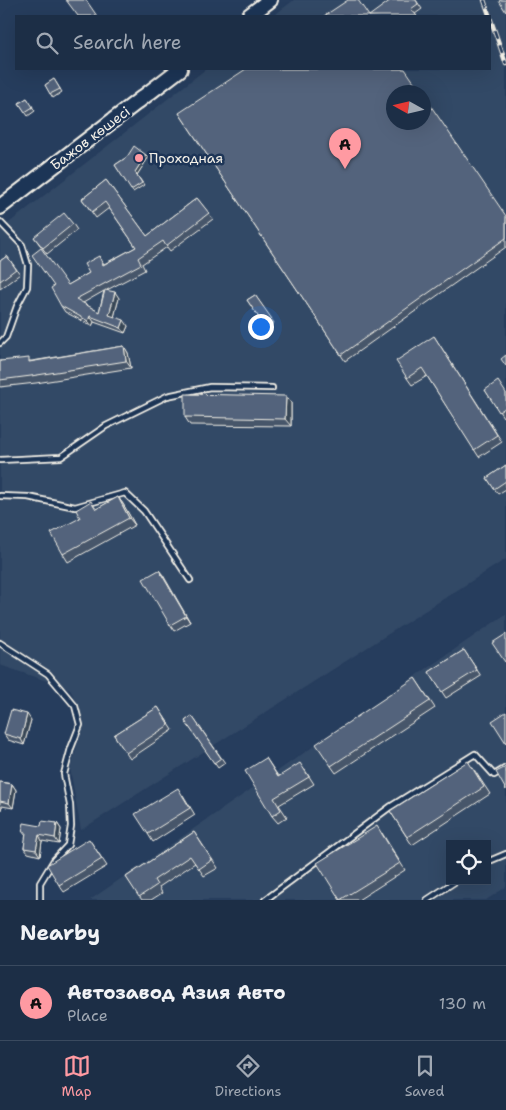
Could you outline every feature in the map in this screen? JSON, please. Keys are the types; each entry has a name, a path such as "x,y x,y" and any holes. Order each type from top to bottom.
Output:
{"main road":[{"path":"249,15 270,0"},
{"name":"Бажов көшесі","path":"0,207 179,70"}],"lane":[{"path":"0,222 22,245 28,266 27,287 17,306 6,337 0,343"},
{"path":"0,460 61,457 106,426 167,396 210,387 272,388"},
{"path":"0,496 28,497 75,507 125,494 144,511 190,580"},
{"path":"0,643 48,674 75,706 80,725 64,774 70,805 71,826 68,845 54,860 40,883 40,900"},
{"path":"265,900 390,807 475,754 494,775 506,768"},
{"path":"491,860 506,854"},
{"path":"427,900 450,885"}],"shaded area":[{"path":"294,0 506,0 506,559 81,830 70,768 82,732 78,706 70,689 0,665 0,230 205,70 491,70 491,15 274,15"},
{"path":"506,614 506,887 486,900 90,900"}],"building":[{"path":"66,0 86,0 96,15 77,15"},
{"path":"348,0 358,0 368,15 326,15"},
{"path":"391,0 416,0 418,4 411,9 416,15 370,15"},
{"path":"506,0 506,12 499,1"},
{"path":"244,70 406,70 416,85 386,85 386,130 431,130 431,106 506,216 506,238 341,355 179,113"},
{"path":"54,79 60,89 50,94 45,85"},
{"path":"27,98 33,107 25,112 19,103"},
{"path":"134,146 146,155 135,172 142,183 131,190 115,165 127,157"},
{"path":"106,180 147,236 197,198 209,213 166,246 163,241 138,258 141,264 76,299 99,312 105,290 115,292 109,315 124,320 121,328 90,316 88,321 61,306 51,288 54,286 32,255 41,248 68,285 89,273 84,264 99,256 103,265 136,247 105,202 92,212 82,199"},
{"path":"64,213 73,224 43,248 34,237"},
{"path":"7,256 16,269 0,281 0,261"},
{"path":"255,295 272,319 264,325 247,300"},
{"path":"434,336 497,435 474,450 422,368 407,378 396,361"},
{"path":"124,346 126,361 0,380 0,361 29,358 29,362"},
{"path":"506,355 506,366 501,359"},
{"path":"498,381 506,393 506,407 499,412 485,390"},
{"path":"185,394 286,396 285,419 185,417"},
{"path":"506,465 506,481 494,489 487,478"},
{"path":"118,497 129,518 63,554 51,533 80,518 76,510 91,501 96,509"},
{"path":"159,570 186,616 170,625 143,579"},
{"path":"506,634 506,661 505,662 492,643"},
{"path":"464,650 477,670 442,692 429,672"},
{"path":"415,678 430,701 331,766 316,744"},
{"path":"158,707 169,725 126,753 114,735"},
{"path":"11,710 27,714 21,739 4,734"},
{"path":"506,712 506,743 492,721"},
{"path":"192,716 221,758 214,763 185,721"},
{"path":"266,758 278,777 300,763 309,777 274,798 281,810 272,816 245,771"},
{"path":"468,761 484,787 407,837 390,811"},
{"path":"506,767 506,790 496,772"},
{"path":"0,782 12,784 9,803 0,801"},
{"path":"178,788 190,808 148,834 135,814"},
{"path":"42,821 57,823 55,838 39,835 36,850 24,848 26,832 22,831 24,823 41,826"},
{"path":"377,826 400,863 340,900 317,863"},
{"path":"194,832 212,860 199,869 190,856 154,880 157,885 139,897 126,877"},
{"path":"89,839 102,859 59,885 47,865"}],"railway":[{"path":"484,0 489,15"},
{"path":"491,20 506,64"}],"place":[{"name":"Проходная","path":"139,158"},
{"name":"Автозавод Азия Авто","path":"345,169"}]}
